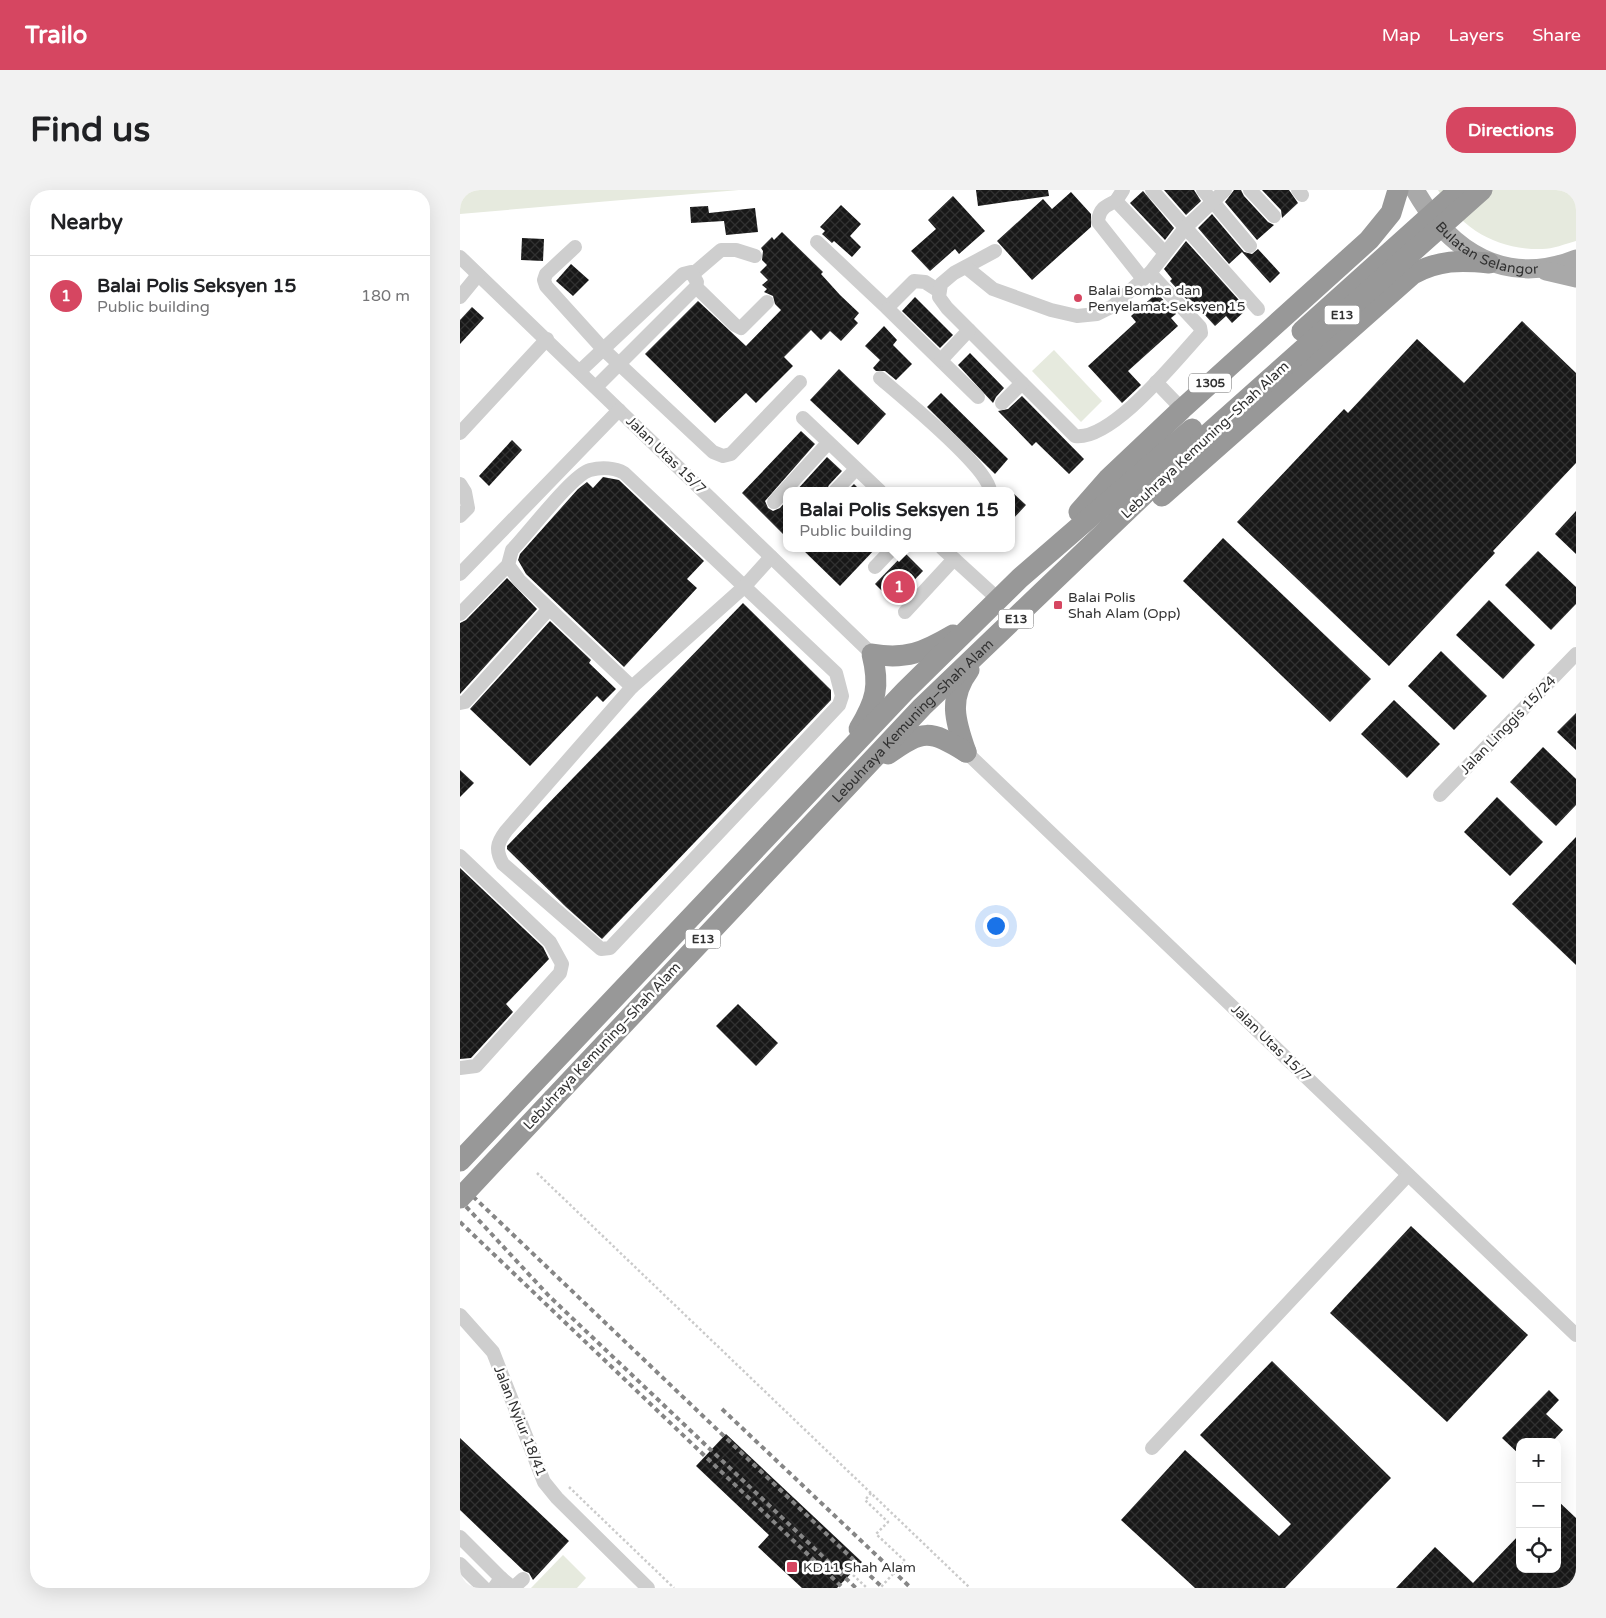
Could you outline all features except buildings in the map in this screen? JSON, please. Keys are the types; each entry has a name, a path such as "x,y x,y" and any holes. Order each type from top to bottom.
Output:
{"highway":[{"name":"1305","path":"1020,578 1108,479 1182,408 1369,240 1391,213 1398,190"},
{"name":"Lebuhraya Kemuning–Shah Alam","path":"460,1198 922,707 1048,587 1197,435 1459,190"},
{"name":"Lebuhraya Kemuning–Shah Alam","path":"460,1161 905,691 1020,578 1197,435 1482,190"},
{"path":"1048,587 1158,501 1413,274 1444,261 1490,262"},
{"path":"842,757 870,710 878,687 872,654 893,658 911,656 974,623"},
{"path":"966,752 957,728 955,709 958,685 983,650"},
{"path":"853,779 907,740 926,734 944,738 966,752"}],"main road":[{"name":"Bulatan Selangor","path":"1415,190 1428,212 1447,234 1490,262 1510,268 1536,269 1563,264 1576,259"},
{"path":"1536,269 1576,278"}],"street":[{"path":"1152,190 1258,309"},
{"path":"1203,190 1250,246"},
{"path":"967,268 993,289 1051,310 1077,316 1097,314 1113,306 1147,276 1164,252 1185,228 1225,190"},
{"path":"1250,190 1274,216"},
{"path":"995,251 967,268 954,273 941,284 939,297 947,308 1075,436 1085,437 1096,433 1123,415 1156,382 1201,330 1147,276 1098,222 1098,215 1103,207 1120,196 1164,252"},
{"path":"817,242 888,308 978,397"},
{"path":"575,246 546,274 544,280 552,294 603,349 712,452 723,456 731,454 800,382"},
{"path":"596,387 695,281 721,250 736,250 755,256"},
{"name":"Jalan Utas 15/7","path":"460,257 872,654"},
{"path":"580,371 683,274 691,272 695,281 735,325 741,328 767,302"},
{"path":"460,297 478,275"},
{"path":"888,308 914,281 925,282 939,291"},
{"path":"941,360 969,330"},
{"path":"460,433 547,339"},
{"path":"880,378 979,470 989,487"},
{"path":"1156,382 1182,408"},
{"path":"1002,404 1022,383"},
{"path":"460,574 620,410"},
{"path":"803,418 876,487"},
{"path":"788,487 828,443"},
{"path":"460,614 508,565 512,550 573,482 589,470 616,469 624,473 744,587 836,673 842,696 839,706 618,942 610,948 601,949 503,864 497,853 498,842 632,687 744,587 771,556"},
{"path":"839,487 856,469"},
{"path":"460,484 465,492 468,508 460,516"},
{"path":"774,502 783,492"},
{"path":"875,567 889,552"},
{"path":"946,552 998,600"},
{"path":"905,612 954,559"},
{"path":"508,565 519,580 632,687"},
{"path":"460,703 465,702 549,609"},
{"name":"Jalan Linggis 15/24","path":"1440,795 1576,654"},
{"name":"Jalan Utas 15/7","path":"966,752 1576,1335"},
{"path":"460,856 550,942 562,964 560,973 476,1066 460,1068"},
{"path":"1152,1448 1408,1175"},
{"name":"Jalan Nyiur 18/41","path":"460,1315 493,1352 544,1482 557,1498 648,1588"},
{"path":"460,1538 487,1585"},
{"path":"460,1564 487,1585 513,1588 523,1579"}],"path":[{"path":"537,1173 970,1588"},
{"path":"569,1487 674,1588"},
{"path":"871,1493 865,1500 888,1522 876,1534 905,1561 880,1588"},
{"path":"853,1575 867,1588"}],"shaded area":[{"path":"460,190 739,190 460,214"},
{"path":"1438,190 1576,190 1576,241 1542,249 1510,246 1495,241 1469,226 1447,204"},
{"path":"1054,350 1102,401 1081,422 1032,371"},
{"path":"563,1555 586,1578 577,1588 531,1588"}],"railway":[{"path":"460,1184 883,1588"},
{"path":"460,1200 549,1296 856,1588"},
{"path":"460,1222 843,1588"},
{"path":"722,1409 911,1588"}],"place":[{"name":"Balai Bomba dan Penyelamat Seksyen 15","path":"1078,298"},
{"name":"Balai Polis Seksyen 15","path":"899,587"},
{"name":"Balai Polis Shah Alam (Opp)","path":"1058,605"},
{"name":"KD11 Shah Alam","path":"792,1567"}]}
